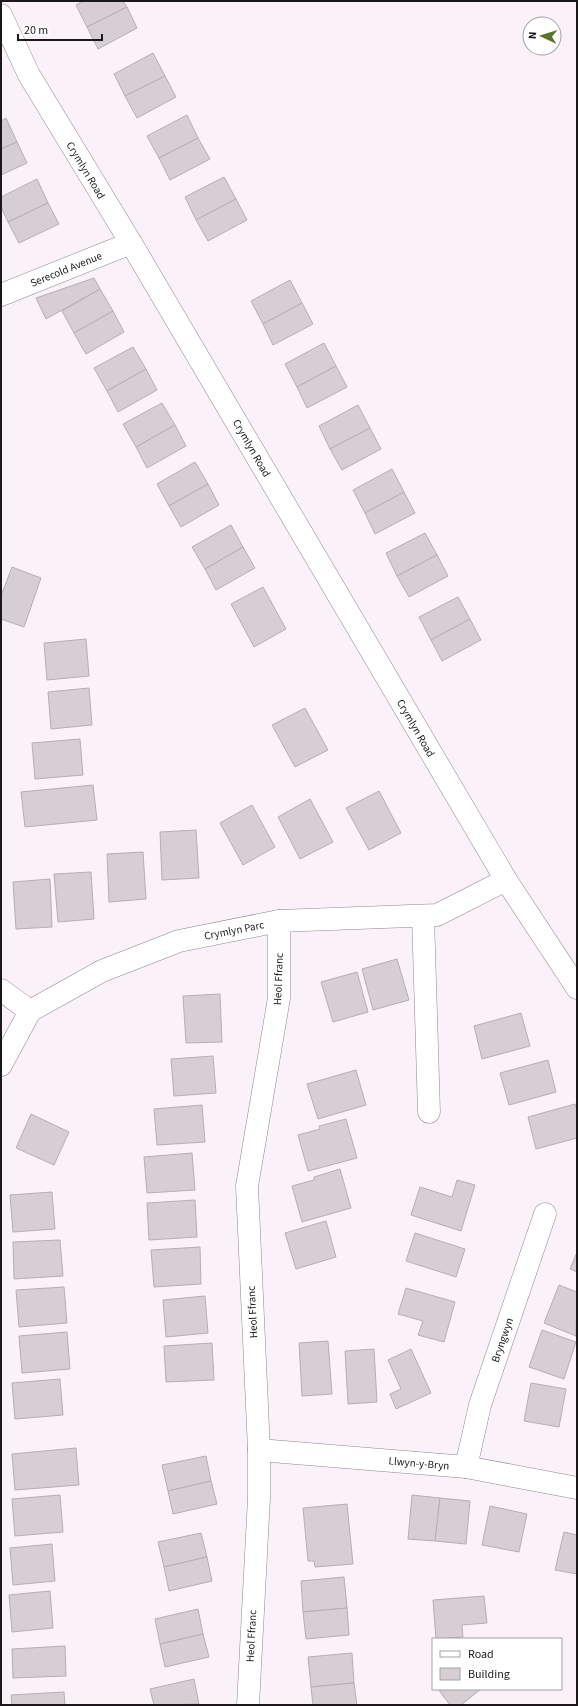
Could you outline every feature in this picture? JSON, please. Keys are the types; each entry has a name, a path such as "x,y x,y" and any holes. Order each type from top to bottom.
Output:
{"street":[{"name":"Crymlyn Road","path":"1,15 29,75 131,243 506,880 577,988"},
{"name":"Serecold Avenue","path":"1,294 131,243"},
{"name":"Crymlyn Parc","path":"30,1011 102,971 179,941 279,921 437,916 506,880"},
{"path":"423,916 429,1112"},
{"name":"Heol Ffranc","path":"248,1705 259,1498 259,1450 247,1186 279,998 279,921"},
{"path":"1,990 30,1011 1,1065"},
{"name":"Bryngwyn","path":"466,1467 480,1405 545,1214"},
{"name":"Llwyn-y-Bryn","path":"259,1450 466,1467 577,1488"}],"building":[{"path":"83,1 123,1 127,7 87,27 76,5"},
{"path":"127,7 137,28 98,49 87,27"},
{"path":"153,53 165,76 125,96 114,74"},
{"path":"165,76 176,97 137,118 125,96"},
{"path":"187,115 198,138 159,158 147,136"},
{"path":"6,118 17,142 1,149 1,121"},
{"path":"198,138 210,159 170,180 159,158"},
{"path":"17,142 27,163 1,175 1,149"},
{"path":"224,177 236,199 196,220 185,197"},
{"path":"37,179 48,203 8,222 1,207 1,197"},
{"path":"236,199 247,220 208,241 196,220"},
{"path":"48,203 59,224 19,243 8,222"},
{"path":"94,278 100,289 46,319 36,298"},
{"path":"290,280 302,303 263,324 251,301"},
{"path":"100,289 113,311 74,333 62,311"},
{"path":"302,303 313,324 273,345 263,324"},
{"path":"113,311 124,332 86,354 74,333"},
{"path":"324,343 336,366 297,387 285,364"},
{"path":"133,347 146,369 107,391 94,368"},
{"path":"336,366 347,387 307,408 297,387"},
{"path":"146,369 157,390 118,412 107,391"},
{"path":"162,403 175,425 136,447 123,424"},
{"path":"358,405 370,428 330,449 319,426"},
{"path":"175,425 186,446 147,468 136,447"},
{"path":"370,428 381,449 342,470 330,449"},
{"path":"195,462 208,484 169,506 157,484"},
{"path":"392,469 404,492 365,513 353,490"},
{"path":"208,484 219,505 181,527 169,506"},
{"path":"404,492 415,513 375,534 365,513"},
{"path":"231,525 243,547 205,569 192,547"},
{"path":"425,533 437,555 397,576 386,553"},
{"path":"243,547 255,568 216,590 205,569"},
{"path":"437,555 448,576 409,597 397,576"},
{"path":"12,567 41,578 24,627 1,619 1,596"},
{"path":"263,587 286,629 254,647 231,604"},
{"path":"458,597 470,619 431,640 419,617"},
{"path":"470,619 481,640 442,661 431,640"},
{"path":"86,639 89,676 47,680 44,643"},
{"path":"89,688 92,725 51,729 48,692"},
{"path":"305,708 328,750 295,767 272,725"},
{"path":"80,739 83,775 35,779 32,743"},
{"path":"93,785 97,820 25,827 21,792"},
{"path":"379,791 401,833 369,850 346,808"},
{"path":"310,799 333,842 300,859 278,817"},
{"path":"252,805 275,847 243,865 220,823"},
{"path":"196,830 199,878 162,880 160,832"},
{"path":"143,852 146,899 109,902 107,854"},
{"path":"91,872 94,919 58,922 54,874"},
{"path":"50,879 52,927 16,929 13,882"},
{"path":"397,959 409,1000 373,1010 362,969"},
{"path":"357,972 368,1012 333,1022 321,982"},
{"path":"220,994 222,1042 186,1043 183,996"},
{"path":"521,1013 530,1046 482,1059 474,1026"},
{"path":"213,1056 216,1093 174,1096 171,1059"},
{"path":"548,1060 556,1092 509,1105 500,1073"},
{"path":"356,1070 366,1105 318,1119 307,1084"},
{"path":"575,1104 577,1110 577,1138 536,1149 528,1117"},
{"path":"202,1105 205,1142 157,1145 154,1109"},
{"path":"31,1114 69,1132 54,1165 16,1148"},
{"path":"346,1119 357,1158 308,1171 298,1135 320,1129 319,1126"},
{"path":"192,1153 195,1190 147,1193 144,1157"},
{"path":"340,1169 351,1208 302,1222 292,1186 314,1180 314,1177"},
{"path":"457,1180 475,1185 461,1231 411,1215 420,1187 452,1197"},
{"path":"52,1192 55,1229 13,1232 10,1195"},
{"path":"195,1200 197,1237 149,1240 147,1203"},
{"path":"326,1221 336,1257 296,1269 285,1233"},
{"path":"415,1233 465,1249 456,1277 406,1261"},
{"path":"60,1240 63,1276 14,1279 13,1242"},
{"path":"200,1247 201,1284 154,1287 151,1250"},
{"path":"577,1252 577,1272 570,1269"},
{"path":"559,1285 577,1292 576,1336 544,1323"},
{"path":"64,1287 67,1323 19,1327 16,1290"},
{"path":"406,1288 455,1302 444,1342 418,1335 423,1321 398,1314"},
{"path":"205,1296 208,1333 166,1337 163,1300"},
{"path":"542,1330 576,1342 564,1379 529,1367"},
{"path":"67,1332 70,1369 22,1373 19,1336"},
{"path":"328,1341 332,1394 302,1396 299,1343"},
{"path":"212,1343 214,1380 166,1382 164,1346"},
{"path":"374,1349 377,1402 348,1404 345,1351"},
{"path":"411,1349 431,1393 396,1409 390,1394 401,1389 388,1360"},
{"path":"60,1379 63,1415 15,1419 12,1383"},
{"path":"531,1383 566,1389 559,1427 524,1421"},
{"path":"76,1448 79,1485 15,1490 12,1454"},
{"path":"206,1456 211,1481 168,1491 162,1465"},
{"path":"211,1481 217,1504 173,1514 168,1491"},
{"path":"60,1495 63,1532 15,1536 12,1499"},
{"path":"412,1495 440,1498 435,1541 408,1539"},
{"path":"440,1498 470,1501 466,1544 435,1541"},
{"path":"347,1504 353,1564 315,1567 314,1561 308,1561 303,1508"},
{"path":"490,1506 527,1514 519,1552 482,1545"},
{"path":"564,1532 577,1535 577,1574 555,1570"},
{"path":"201,1533 207,1557 164,1567 158,1542"},
{"path":"52,1544 55,1581 13,1585 10,1548"},
{"path":"207,1557 212,1581 169,1591 164,1567"},
{"path":"344,1577 347,1608 303,1612 301,1581"},
{"path":"50,1591 53,1628 12,1632 9,1595"},
{"path":"484,1596 487,1623 462,1625 463,1637 436,1638 433,1600"},
{"path":"347,1608 349,1635 306,1639 303,1612"},
{"path":"198,1609 203,1634 160,1644 155,1619"},
{"path":"203,1634 209,1657 165,1667 160,1644"},
{"path":"65,1646 66,1676 13,1678 12,1649"},
{"path":"352,1653 354,1683 311,1687 308,1657"},
{"path":"194,1679 199,1704 154,1705 150,1689"},
{"path":"354,1683 357,1705 313,1705 311,1687"},
{"path":"439,1690 480,1690 461,1705 450,1705"},
{"path":"64,1692 65,1705 12,1705 11,1695"}]}
